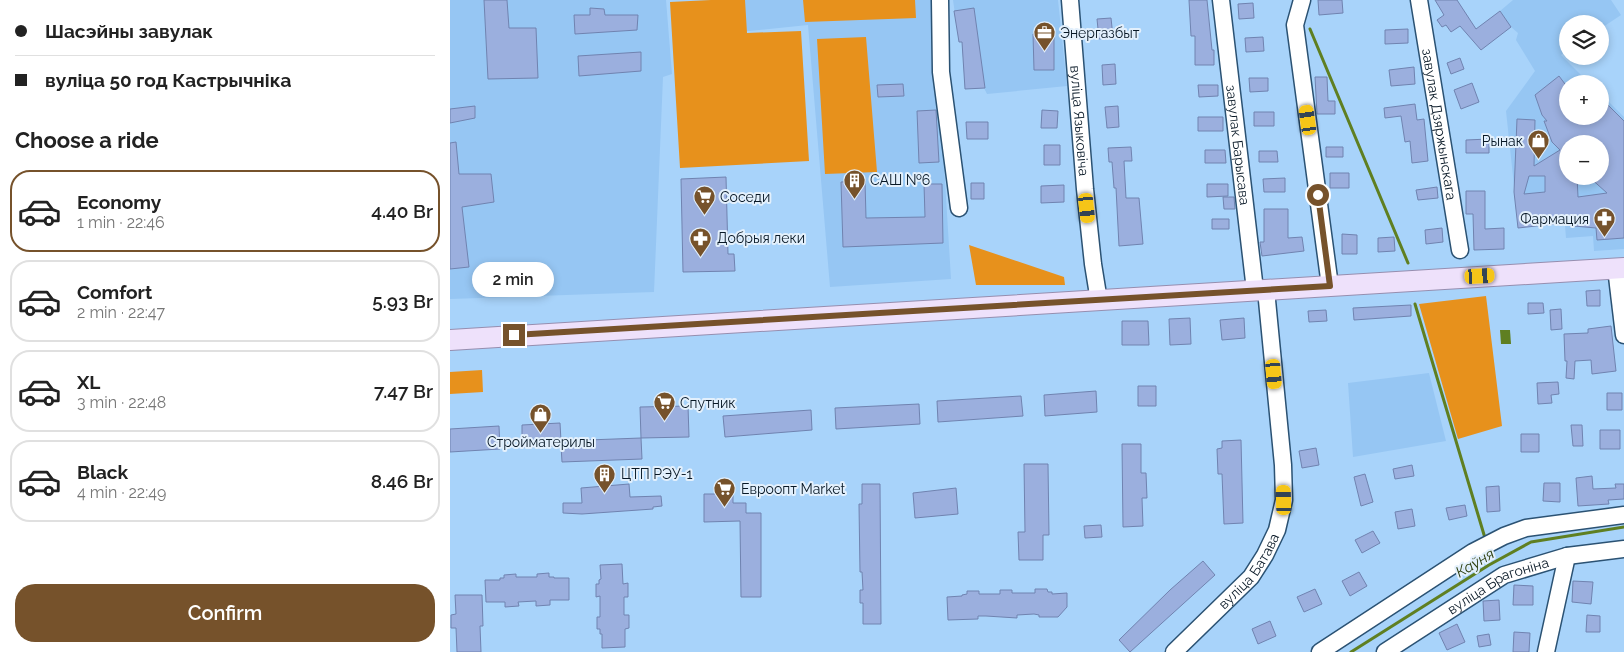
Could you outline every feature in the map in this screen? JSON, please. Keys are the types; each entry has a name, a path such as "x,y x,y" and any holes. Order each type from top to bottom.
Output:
{"main road":[{"path":"450,340 1620,268"}],"street":[{"path":"940,0 941,72 959,208"},
{"name":"вуліца Языковіча","path":"1070,0 1085,189 1099,300"},
{"name":"завулак Барысава","path":"1221,0 1260,290"},
{"path":"1302,0 1295,25 1330,286"},
{"name":"завулак Дзяржынскага","path":"1419,0 1460,250"},
{"path":"1620,268 1624,335"},
{"name":"вуліца Батава","path":"1174,652 1251,577 1265,555 1277,530 1284,500 1283,465 1260,290"},
{"path":"1320,652 1473,552 1504,536 1526,528 1624,515"},
{"name":"вуліца Брагоніна","path":"1385,652 1504,574 1567,556 1624,549"},
{"path":"1546,652 1567,556"}],"shaded area":[{"path":"450,0 666,0 672,74 663,77 654,292 450,299"},
{"path":"734,0 934,0 951,279 830,287 808,25 739,32"},
{"path":"745,0 747,33 801,31 809,161 680,168 670,2"},
{"path":"803,0 915,0 916,18 805,22"},
{"path":"953,0 1058,0 1067,86 987,94 984,88 965,89 962,42 959,42"},
{"name":"Рынак","path":"1513,0 1611,0 1621,15 1609,23 1609,15 1559,15 1559,65 1571,65 1581,75 1559,75 1559,125 1609,125 1609,102 1624,117 1624,249 1594,251 1593,236 1566,238 1562,190 1515,195 1506,111 1535,71 1516,40 1518,33 1511,27 1500,11"},
{"path":"866,37 877,172 825,174 817,39"},
{"path":"969,245 1064,277 1065,285 976,285"},
{"path":"1486,296 1502,426 1458,439 1419,304"},
{"path":"1500,330 1510,330 1511,344 1501,344"},
{"path":"482,370 483,392 450,394 450,372"},
{"path":"1429,373 1446,441 1353,457 1348,383"}],"building":[{"path":"484,0 507,0 509,28 536,28 538,78 488,79"},
{"path":"1189,0 1207,0 1212,50 1214,50 1214,65 1195,65 1195,36 1191,36"},
{"path":"1318,0 1342,0 1343,13 1319,15"},
{"path":"1435,0 1457,0 1476,29 1500,11 1511,27 1481,50 1460,26 1451,32 1446,25 1442,27 1437,20 1444,15"},
{"path":"1253,3 1254,18 1239,19 1238,4"},
{"path":"590,8 604,9 605,15 638,15 637,30 575,34 574,15 590,15"},
{"path":"974,8 985,88 965,89 962,42 959,42 954,11"},
{"path":"1111,18 1113,37 1099,39 1097,19"},
{"path":"1408,29 1408,43 1385,44 1385,30"},
{"name":"Энергазбыт","path":"1033,34 1054,34 1054,70 1034,70"},
{"path":"1263,37 1264,51 1246,52 1245,38"},
{"path":"641,52 641,71 579,76 578,56"},
{"path":"1460,58 1464,69 1451,74 1447,63"},
{"path":"1115,64 1116,84 1103,85 1102,65"},
{"path":"1414,67 1415,84 1391,86 1389,70"},
{"path":"1559,76 1559,125 1609,125 1609,106 1624,121 1624,238 1597,240 1596,228 1574,226 1573,222 1518,228 1514,192 1517,119 1535,120 1534,166 1559,151 1559,185 1577,185 1578,197 1607,193 1598,185 1609,185 1609,135 1559,135 1559,149 1552,142 1544,121 1547,121 1542,115 1535,95","holes":["1529,176 1545,176 1545,192 1524,194"]},
{"path":"1315,77 1327,77 1328,101 1335,101 1335,114 1317,114"},
{"path":"1249,78 1268,78 1268,91 1250,92"},
{"path":"1472,83 1479,102 1461,109 1454,90"},
{"path":"903,84 904,96 878,97 877,85"},
{"path":"1198,85 1218,85 1218,96 1199,97"},
{"path":"1415,104 1417,120 1424,119 1428,161 1412,163 1410,141 1405,142 1401,116 1385,118 1384,108"},
{"path":"475,106 475,118 450,123 450,109"},
{"path":"1118,106 1119,127 1107,128 1105,107"},
{"path":"936,110 939,162 919,163 917,111"},
{"path":"1042,110 1058,111 1057,128 1041,128"},
{"path":"1254,112 1274,112 1274,126 1254,126"},
{"path":"1198,117 1223,117 1223,131 1198,131"},
{"path":"966,122 988,122 988,139 967,139"},
{"path":"1489,139 1489,153 1466,153 1466,140"},
{"path":"456,142 459,174 491,174 494,202 462,207 469,267 450,269 450,143"},
{"path":"1044,145 1060,145 1060,165 1044,165"},
{"path":"1131,147 1132,161 1124,161 1126,198 1139,198 1143,244 1119,246 1116,188 1114,188 1112,162 1109,162 1108,148"},
{"path":"1326,147 1343,147 1343,157 1326,157"},
{"path":"1205,150 1225,150 1226,163 1205,163"},
{"path":"1259,151 1277,151 1278,162 1259,162"},
{"path":"1330,173 1349,173 1349,188 1330,188"},
{"name":"Соседи","path":"726,177 728,254 734,254 735,271 683,272 681,179"},
{"path":"1285,178 1285,192 1264,192 1263,179"},
{"name":"САШ №6","path":"865,181 866,218 925,217 924,184 942,184 943,243 843,247 841,182"},
{"path":"971,183 984,183 984,199 971,199"},
{"path":"1207,184 1228,184 1228,196 1207,197"},
{"path":"1064,185 1064,202 1041,203 1041,186"},
{"path":"1437,187 1438,198 1418,200 1416,190"},
{"path":"1466,191 1485,191 1485,229 1504,228 1504,249 1474,250 1473,214 1466,214"},
{"path":"1223,197 1234,197 1235,209 1224,209"},
{"path":"1264,209 1288,209 1288,238 1302,237 1304,251 1262,256 1260,242 1264,242"},
{"path":"1212,219 1229,219 1229,229 1212,229"},
{"path":"1442,228 1443,242 1426,244 1425,230"},
{"path":"1342,234 1357,235 1357,254 1342,254"},
{"path":"1394,237 1395,251 1378,252 1378,238"},
{"path":"1600,290 1600,306 1587,306 1586,291"},
{"path":"1528,303 1543,303 1544,313 1528,314"},
{"path":"1411,305 1411,316 1354,320 1353,308"},
{"path":"1561,309 1562,329 1551,330 1550,310"},
{"path":"1326,310 1327,321 1309,322 1308,311"},
{"path":"1190,318 1191,344 1170,345 1169,319"},
{"path":"1244,318 1245,338 1222,340 1220,320"},
{"path":"1122,321 1148,321 1149,345 1122,345"},
{"path":"1611,326 1616,371 1592,374 1591,360 1575,361 1574,379 1566,378 1567,361 1565,361 1564,334 1588,333 1588,329"},
{"path":"1558,382 1559,394 1551,395 1552,403 1538,404 1537,383"},
{"path":"1138,386 1156,386 1156,406 1138,406"},
{"path":"1096,391 1097,412 1045,416 1044,395"},
{"path":"1607,393 1622,393 1622,410 1607,410"},
{"path":"1021,396 1023,416 938,422 937,401"},
{"path":"919,404 920,424 836,429 835,408"},
{"name":"Спутник","path":"688,406 689,437 641,438 640,407"},
{"path":"811,410 812,430 725,437 723,416"},
{"path":"560,423 561,441 641,438 642,459 562,462 561,446 522,447 522,425"},
{"path":"1571,425 1582,425 1583,446 1573,446"},
{"path":"499,426 500,449 450,452 450,429"},
{"path":"1600,430 1620,430 1620,449 1600,449"},
{"path":"1521,434 1539,434 1539,452 1521,452"},
{"path":"1241,440 1243,523 1224,524 1222,474 1218,474 1217,449 1222,448 1222,441"},
{"path":"1122,444 1141,444 1141,473 1146,473 1147,498 1142,498 1143,526 1123,527"},
{"path":"1316,448 1319,465 1302,468 1299,451"},
{"path":"1024,464 1048,464 1049,535 1043,535 1043,560 1019,560 1018,532 1025,532"},
{"path":"1412,465 1414,476 1395,479 1393,469"},
{"path":"1365,474 1373,502 1361,506 1354,477"},
{"path":"1592,476 1593,489 1616,488 1615,484 1624,484 1624,499 1608,500 1609,504 1578,506 1576,478"},
{"path":"1544,483 1560,483 1560,502 1543,501"},
{"path":"629,484 630,497 661,496 662,506 653,507 653,509 582,514 563,513 563,503 582,503 581,488"},
{"path":"862,484 880,484 881,624 863,624 863,603 860,603 860,590 863,590 862,572 860,572 859,504 862,504"},
{"path":"1499,486 1500,511 1487,512 1486,487"},
{"path":"956,488 958,514 915,518 913,493"},
{"path":"704,494 733,494 733,503 746,503 746,513 761,513 761,597 741,597 740,521 704,522"},
{"path":"1465,505 1467,516 1449,520 1446,508"},
{"path":"1412,509 1415,526 1398,529 1395,512"},
{"path":"1101,525 1102,537 1085,538 1084,526"},
{"path":"1373,531 1380,543 1362,553 1355,540"},
{"path":"1203,561 1215,575 1130,652 1119,640"},
{"path":"622,564 623,584 628,583 628,597 624,597 624,615 629,615 629,628 625,629 625,647 602,648 602,634 600,634 600,629 597,629 597,617 600,617 600,596 596,597 596,584 599,584 601,579 600,565"},
{"path":"1359,572 1367,586 1350,596 1342,581"},
{"path":"549,573 549,577 569,578 569,600 550,600 550,605 536,606 536,601 518,602 519,606 505,607 505,602 486,602 485,580 500,580 500,578 504,578 504,575 516,574 516,577 537,577 537,574"},
{"path":"1573,581 1593,582 1591,604 1572,602"},
{"path":"1514,585 1533,586 1533,605 1513,605"},
{"path":"1035,589 1047,589 1052,594 1067,593 1067,607 1058,617 1039,617 1039,615 1034,614 1017,615 1017,618 978,616 978,619 948,620 947,597 962,596 967,594 967,591 979,591 979,594 1000,594 1000,590 1012,590 1012,593 1035,593"},
{"path":"1315,589 1322,604 1304,612 1297,597"},
{"path":"455,595 482,595 483,626 480,626 481,652 457,652 456,628 451,628 451,615 456,614"},
{"path":"1499,600 1500,620 1484,621 1483,601"},
{"path":"1587,615 1600,616 1600,632 1586,632"},
{"path":"1270,621 1276,636 1258,644 1252,629"},
{"path":"1457,624 1465,642 1447,650 1439,633"},
{"path":"1514,632 1530,633 1529,652 1513,652"},
{"path":"1489,634 1491,645 1479,647 1477,636"}],"waterway":[{"path":"1310,29 1408,263"},
{"path":"1415,304 1485,538"},
{"name":"Каўня","path":"1351,652 1489,565 1531,542 1624,527"}],"place":[{"name":"Энергазбыт","path":"1044,52"},
{"name":"Рынак","path":"1539,160"},
{"name":"САШ №6","path":"854,199"},
{"name":"Соседи","path":"704,216"},
{"name":"Фармация","path":"1605,238"},
{"name":"Добрыя леки","path":"701,257"},
{"name":"Спутник","path":"664,422"},
{"name":"Стройматерилы","path":"541,433"},
{"name":"ЦТП РЭУ-1","path":"605,493"},
{"name":"Евроопт Market","path":"725,508"}],"route":[{"path":"514,335 1330,286 1318,195"}]}
